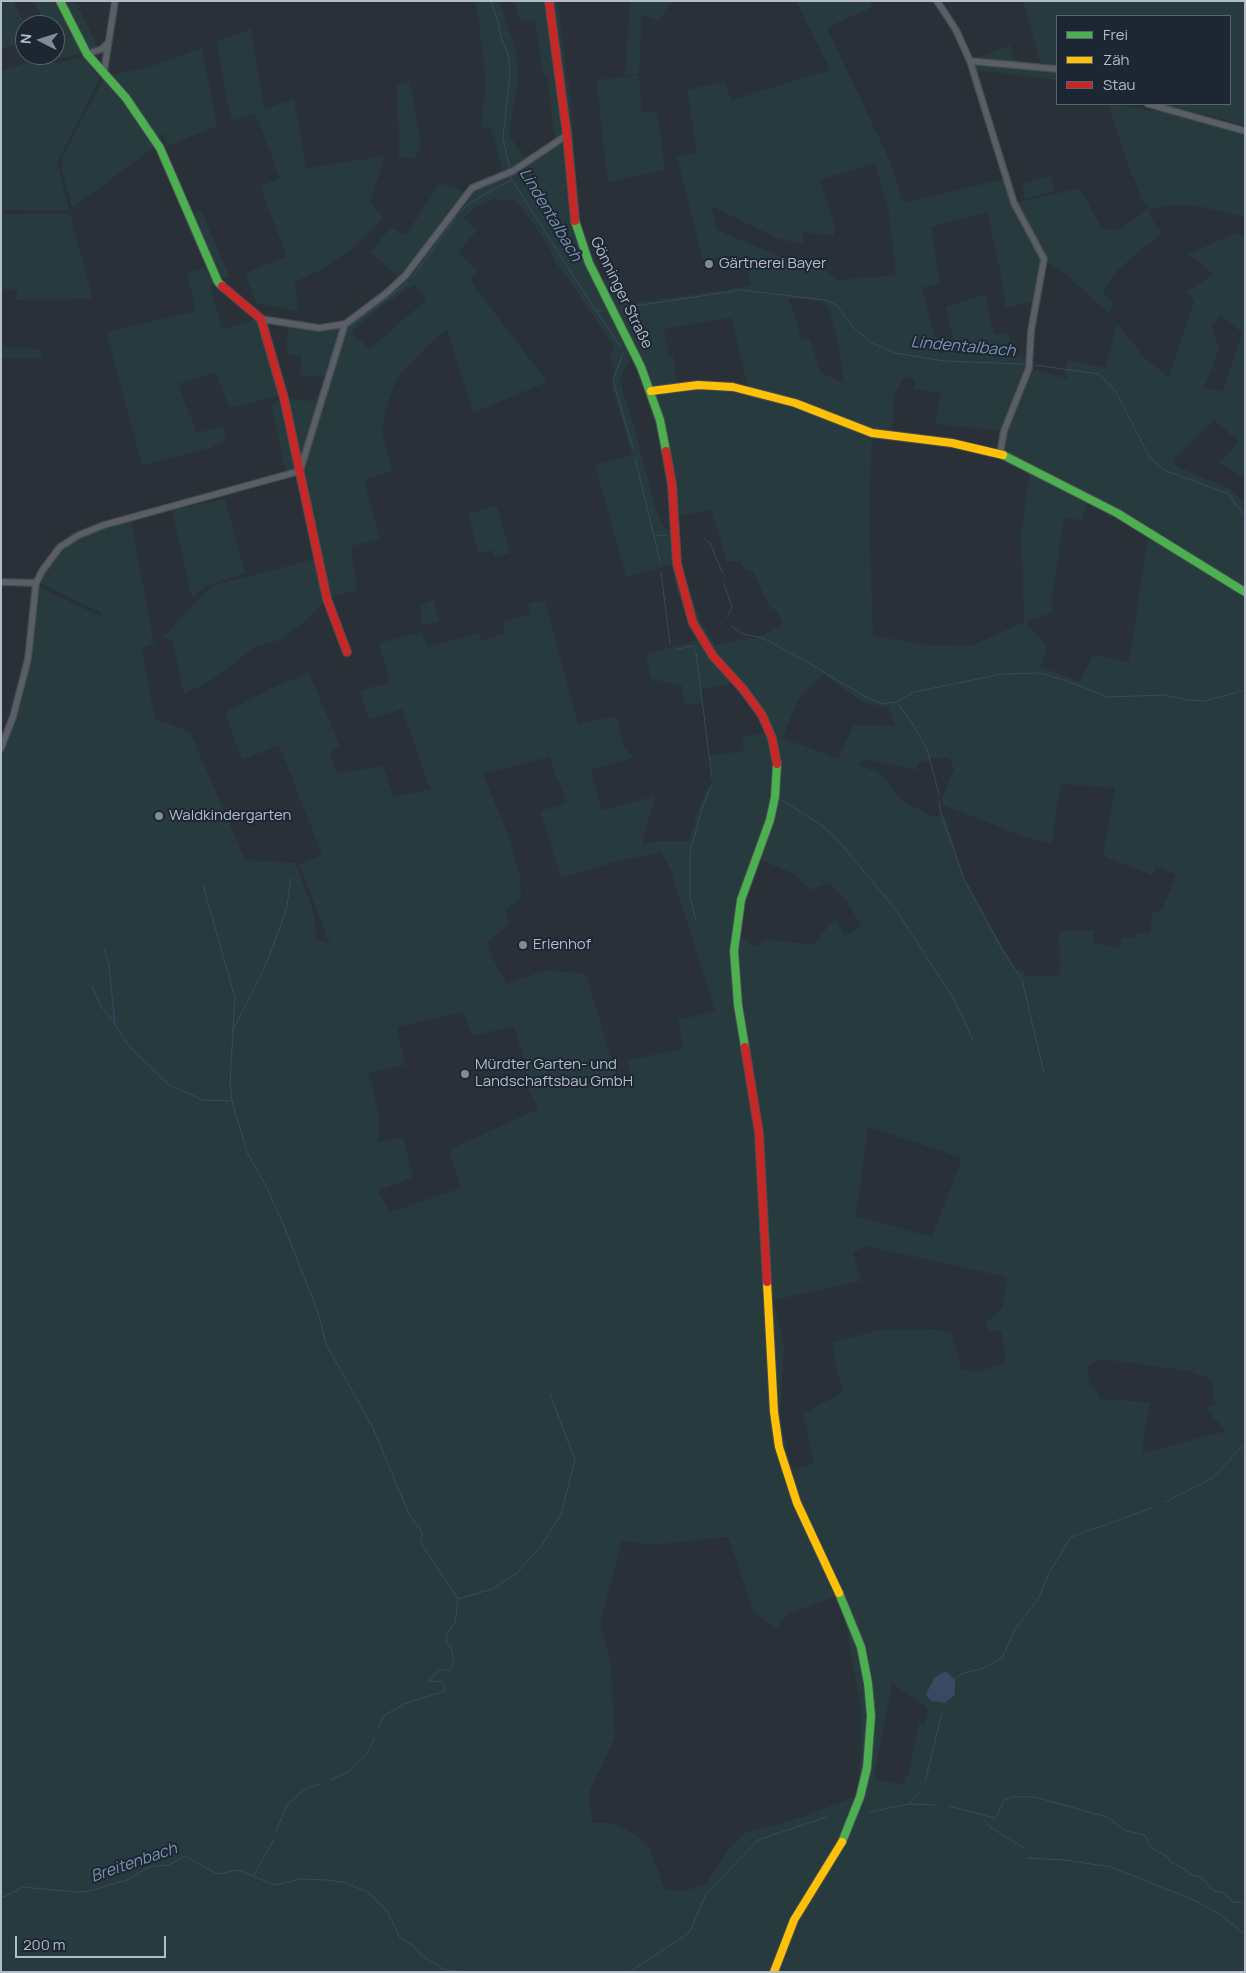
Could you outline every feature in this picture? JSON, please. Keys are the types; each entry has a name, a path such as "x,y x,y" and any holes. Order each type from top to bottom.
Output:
{"street":[{"path":"60,1 87,54 126,98 160,148 218,282 261,319 319,328 345,324 384,295 405,276 472,188 513,171 567,135"},
{"path":"104,72 115,1"},
{"name":"Gönninger Straße","path":"549,1 567,135 572,210 580,242 651,391 666,446 672,484 676,564 686,603 693,623 713,656 743,689 762,715 775,749 778,767 775,797 741,900 734,951 738,1005 759,1133 774,1412 779,1447 797,1503 838,1588 861,1646 868,1683 871,1716 867,1768 856,1806 842,1841 794,1920 774,1972"},
{"path":"937,1 956,30 970,61 1014,203 1044,259 1031,331 1028,368 1004,431 1000,454"},
{"path":"87,54 94,53 107,44"},
{"path":"970,61 1056,69"},
{"path":"1152,105 1245,131"},
{"path":"261,319 279,380 327,599 347,652"},
{"path":"300,471 345,324"},
{"path":"651,391 698,385 733,387 795,403 872,433 952,443 1000,454 1117,513 1190,560 1245,592"},
{"path":"1,748 13,718 28,659 36,583 42,571 60,547 79,534 104,525 300,471"},
{"path":"1,582 36,583"}],"green space":[{"path":"1,1 13,1 20,15 15,15 15,45 1,49"},
{"path":"34,1 60,1 82,52 65,57 65,15 40,15"},
{"path":"63,1 75,1 99,49 88,52"},
{"path":"476,1 499,1 516,50 518,78 509,135 527,162 555,142 547,75 543,75 535,20 520,21 515,1 558,1 567,80 569,83 581,227 603,280 621,277 626,304 750,286 747,259 726,256 703,261 677,157 697,152 687,90 724,81 731,100 830,70 796,1 870,1 872,7 827,28 889,159 903,203 1008,178 1015,203 1080,188 1102,229 1119,230 1149,208 1143,203 1131,172 1110,105 1168,113 1245,134 1245,217 1198,206 1177,205 1149,209 1151,218 1162,234 1138,252 1114,274 1103,293 1114,304 1108,313 1069,277 1044,259 1036,301 1006,308 987,212 931,227 940,283 922,288 939,354 955,349 946,307 985,294 994,335 1009,333 1010,356 1030,357 1029,368 1068,379 1064,372 1068,360 1105,368 1117,324 1145,358 1169,377 1194,301 1185,292 1213,275 1200,262 1188,254 1236,233 1245,239 1245,478 1219,463 1239,441 1213,420 1172,461 1178,467 1232,490 1245,505 1245,1972 1,1972 1,753 14,718 39,587 100,616 102,613 40,583 44,573 61,552 80,538 105,528 131,521 154,643 142,648 155,719 190,732 245,860 296,863 315,916 316,938 330,944 299,864 322,855 279,745 242,760 225,712 272,688 309,673 340,746 330,753 337,773 383,766 394,797 430,789 402,709 369,720 359,691 390,682 379,643 422,632 428,647 479,633 482,641 505,633 502,622 531,614 528,604 545,600 578,724 616,716 625,749 635,757 591,770 602,810 655,796 642,845 659,841 689,841 706,790 713,781 709,756 744,751 741,738 765,732 753,710 732,684 702,689 702,703 685,705 682,686 651,679 646,654 698,640 685,615 672,565 626,577 595,465 632,455 613,389 614,370 609,355 615,347 555,261 549,247 531,220 516,201 494,199 477,206 464,218 477,230 458,253 478,271 470,280 547,382 473,413 447,329 429,344 398,377 386,408 382,431 392,471 364,480 380,539 351,546 357,590 327,599 284,398 312,401 324,391 328,377 300,376 302,356 286,354 288,324 304,327 345,324 401,279 370,252 391,227 406,235 440,183 468,193 504,175 491,128 481,127 485,88","holes":["875,163 889,214 896,275 838,280 819,265 806,259 779,256 717,230 711,206 779,239 804,244 803,232 834,236 834,224 820,180","414,285 427,299 370,349 351,333 379,308","789,298 821,302 828,307 838,341 844,383 821,373 810,340 802,340","1221,315 1242,333 1223,391 1204,388 1219,349 1211,326","731,318 749,391 719,386 703,380 677,382 673,355 669,355 664,329","631,358 646,392 661,448 668,498 670,530 664,528 655,508 632,418 625,400 620,378","904,377 915,379 914,389 941,393 935,424 1004,431 1000,454 1030,468 1021,536 1024,622 971,646 928,645 873,636 869,513 872,433 892,435 894,396","1088,500 1148,535 1129,662 1093,654 1080,682 1041,667 1047,646 1025,622 1054,612 1051,604 1064,518 1082,520","711,510 727,561 739,561 746,570 753,572 771,610 775,609 783,624 761,636 716,645 702,624 683,575 679,516","823,674 864,703 888,707 895,726 854,725 838,759 782,738 800,697","549,757 567,803 540,811 561,878 615,862 661,852 671,871 715,1011 678,1020 683,1049 628,1060 631,1085 620,1088 586,974 546,970 507,984 493,959 488,942 510,924 505,910 521,898 520,877 509,836 483,774","935,758 949,758 954,768 942,798 943,805 1022,836 1049,843 1052,841 1061,784 1115,788 1103,856 1152,875 1157,866 1176,875 1162,910 1152,913 1150,933 1138,933 1133,939 1122,937 1120,948 1092,943 1095,931 1059,931 1060,975 1025,976 1023,970 1016,970 965,881 944,815 933,816 903,802 880,773 859,765 862,759 917,770 918,763","758,859 794,874 810,890 829,882 846,901 862,926 845,936 835,918 814,944 764,940 758,946 751,946 747,940 739,938 740,919 749,881","463,1012 473,1036 513,1026 528,1069 522,1075 538,1109 449,1150 461,1188 390,1212 378,1191 413,1177 403,1137 377,1143 380,1120 369,1073 405,1065 397,1027","868,1127 962,1158 932,1237 856,1216","866,1246 1007,1277 1002,1309 985,1324 989,1331 1001,1331 1006,1362 978,1372 962,1370 952,1333 934,1329 879,1330 833,1342 835,1362 843,1392 803,1414 814,1463 792,1470 780,1418 784,1346 774,1300 861,1281 853,1252","1103,1359 1188,1371 1213,1380 1213,1396 1216,1404 1206,1409 1226,1431 1142,1453 1150,1402 1101,1399 1096,1390 1090,1386 1087,1366","728,1537 754,1612 776,1628 789,1614 836,1596 843,1613 849,1641 861,1708 861,1747 855,1797 792,1820 747,1832 729,1848 706,1884 685,1891 665,1890 650,1849 635,1834 612,1823 592,1823 589,1793 615,1738 610,1658 600,1623 622,1541 652,1545","892,1683 926,1706 928,1711 924,1725 919,1723 909,1770 910,1775 905,1778 904,1785 874,1779"]},
{"path":"630,1 671,1 659,21 642,15 639,74 625,76"},
{"path":"1023,1 1245,1 1245,125 1162,105 1231,105 1231,15 1056,15 1056,67 1041,64"},
{"path":"251,29 264,109 294,99 306,168 385,156 370,202 383,218 351,250 323,269 295,282 298,311 256,303 245,273 287,256 260,187 280,178 255,113 231,121 217,43 209,44"},
{"path":"1010,45 1014,59 1056,69 1056,80 972,70 970,61"},
{"path":"202,48 217,126 167,146 165,134 156,138 112,78 113,75 152,66"},
{"path":"86,56 102,73 57,162 69,211 1,210 1,71 20,65 65,65 65,61"},
{"path":"639,75 642,113 657,111 665,170 608,182 596,80"},
{"path":"104,77 156,146 72,208 61,166 63,157"},
{"path":"410,81 421,148 414,159 399,157 397,85"},
{"path":"1051,175 1055,191 1025,199 1022,184"},
{"path":"201,210 230,277 218,280 191,214"},
{"path":"1,214 70,214 93,299 16,300 17,290 1,289"},
{"path":"209,267 216,283 210,285 222,329 258,319 280,396 229,408 216,372 178,384 197,433 223,426 227,440 210,448 142,465 106,332 196,311 187,273"},
{"path":"1,348 41,349 41,358 1,358"},
{"path":"282,401 297,467 286,473 271,404"},
{"path":"225,499 245,573 203,587 192,599 172,510"},
{"path":"497,505 510,553 494,557 492,550 478,553 468,514"},
{"path":"315,559 324,602 309,618 282,639 255,647 209,682 184,694 172,640 163,637 207,591 215,585"},
{"path":"434,600 439,622 426,625 422,623 420,605"}],"water":[{"path":"946,1671 955,1680 955,1695 945,1703 931,1701 926,1694 935,1677"}],"waterway":[{"name":"Lindentalbach","path":"491,1 502,41 508,53 510,73 503,138 510,171"},
{"name":"Lindentalbach","path":"511,175 512,180 596,311 601,311"},
{"path":"461,212 469,203 511,180"},
{"path":"412,278 457,216"},
{"path":"350,326 408,283"},
{"name":"Lindentalbach","path":"622,308 741,290 826,300 836,305 854,328 872,343 895,353 944,361 1024,364"},
{"path":"596,311 620,346"},
{"path":"326,374 340,328"},
{"path":"623,354 613,380 633,449"},
{"name":"Lindentalbach","path":"1035,365 1099,374 1116,392 1150,458 1164,470 1229,494 1245,517"},
{"path":"308,434 324,380"},
{"path":"635,458 660,561"},
{"path":"655,536 667,535"},
{"path":"704,538 710,543 723,574"},
{"path":"661,572 670,644"},
{"path":"724,583 732,608 727,617"},
{"path":"731,626 743,634 763,638 862,695 883,704 896,702 914,692 1002,674 1040,673 1108,697 1164,695 1205,701 1245,690"},
{"path":"675,650 690,646 693,647 696,653 712,778"},
{"path":"897,703 911,721 927,749 939,794"},
{"path":"696,920 690,897 690,852 703,805 712,785"},
{"path":"782,800 821,825 836,838 896,910 954,999 973,1040"},
{"path":"939,801 941,814 965,881 1003,951 1022,980 1044,1073"},
{"path":"232,1032 264,969 279,930 287,906 291,878"},
{"path":"203,885 235,998 230,1082 232,1101 247,1152 267,1188 284,1226 318,1312 326,1344 372,1426 410,1516 422,1532 421,1543 458,1599 455,1623 447,1633 446,1642 451,1648 454,1660 450,1670 440,1670 428,1681 443,1682 445,1691 404,1704 384,1716 378,1728"},
{"path":"104,949 109,965 115,1025 128,1045 169,1085 203,1100 231,1101"},
{"path":"92,986 101,1006 115,1024"},
{"path":"458,1599 492,1589 516,1574 542,1545 561,1514 575,1460 550,1394"},
{"path":"1165,1502 1213,1478 1245,1443"},
{"path":"955,1680 961,1674 984,1668 1002,1658 1016,1628 1038,1599 1049,1573 1071,1537 1152,1508"},
{"path":"925,1782 942,1713"},
{"path":"331,1780 348,1772 366,1755 375,1738"},
{"path":"276,1831 288,1804 305,1789 321,1784"},
{"path":"910,1803 921,1791"},
{"name":"Breitenbach","path":"949,1806 994,1818 997,1816 1004,1800 1012,1797 1035,1797 1107,1817 1126,1831 1145,1835 1150,1847 1168,1857 1169,1861 1188,1871 1189,1874 1201,1877 1214,1891 1224,1893 1233,1902 1245,1903"},
{"name":"Breitenbach","path":"869,1812 910,1804 936,1805"},
{"name":"Breitenbach","path":"629,1972 689,1933 706,1894 758,1840 827,1817"},
{"path":"983,1817 989,1826 1025,1849"},
{"path":"254,1875 274,1839"},
{"name":"Breitenbach","path":"1,1896 4,1897 23,1887 77,1892 89,1891 127,1880 149,1867 169,1865 185,1856 217,1874 239,1870 274,1885 302,1879 343,1882 368,1892 387,1911 400,1938 413,1945 421,1955 445,1970 469,1972"},
{"path":"1027,1858 1065,1860 1111,1867 1196,1901 1219,1914 1245,1934"}],"traffic: fast":[{"path":"60,1 87,54 126,98 160,148 218,282 222,286"},
{"path":"575,221 589,263 641,367 660,420 666,451"},
{"path":"1003,455 1117,513 1245,592"},
{"path":"745,1047 738,1005 734,951 741,900 770,820 775,797 777,764"},
{"path":"839,1593 861,1647 868,1683 871,1716 867,1768 860,1797 842,1842"}],"traffic: slow":[{"path":"651,391 698,385 733,387 795,403 872,433 952,443 1003,455"},
{"path":"767,1282 774,1412 779,1447 797,1503 839,1593"},
{"path":"774,1972 794,1920 842,1842"}],"traffic: jam":[{"path":"549,1 567,135 575,221"},
{"path":"222,286 261,319 284,398 327,599 347,652"},
{"path":"666,451 672,484 677,564 693,623 713,656 743,689 762,715 772,738 777,764"},
{"path":"745,1047 759,1133 767,1282"}],"place":[{"name":"Gärtnerei Bayer","path":"709,264"},
{"name":"Waldkindergarten","path":"159,816"},
{"name":"Erlenhof","path":"523,945"},
{"name":"Mürdter Garten- und Landschaftsbau GmbH","path":"465,1074"}]}
